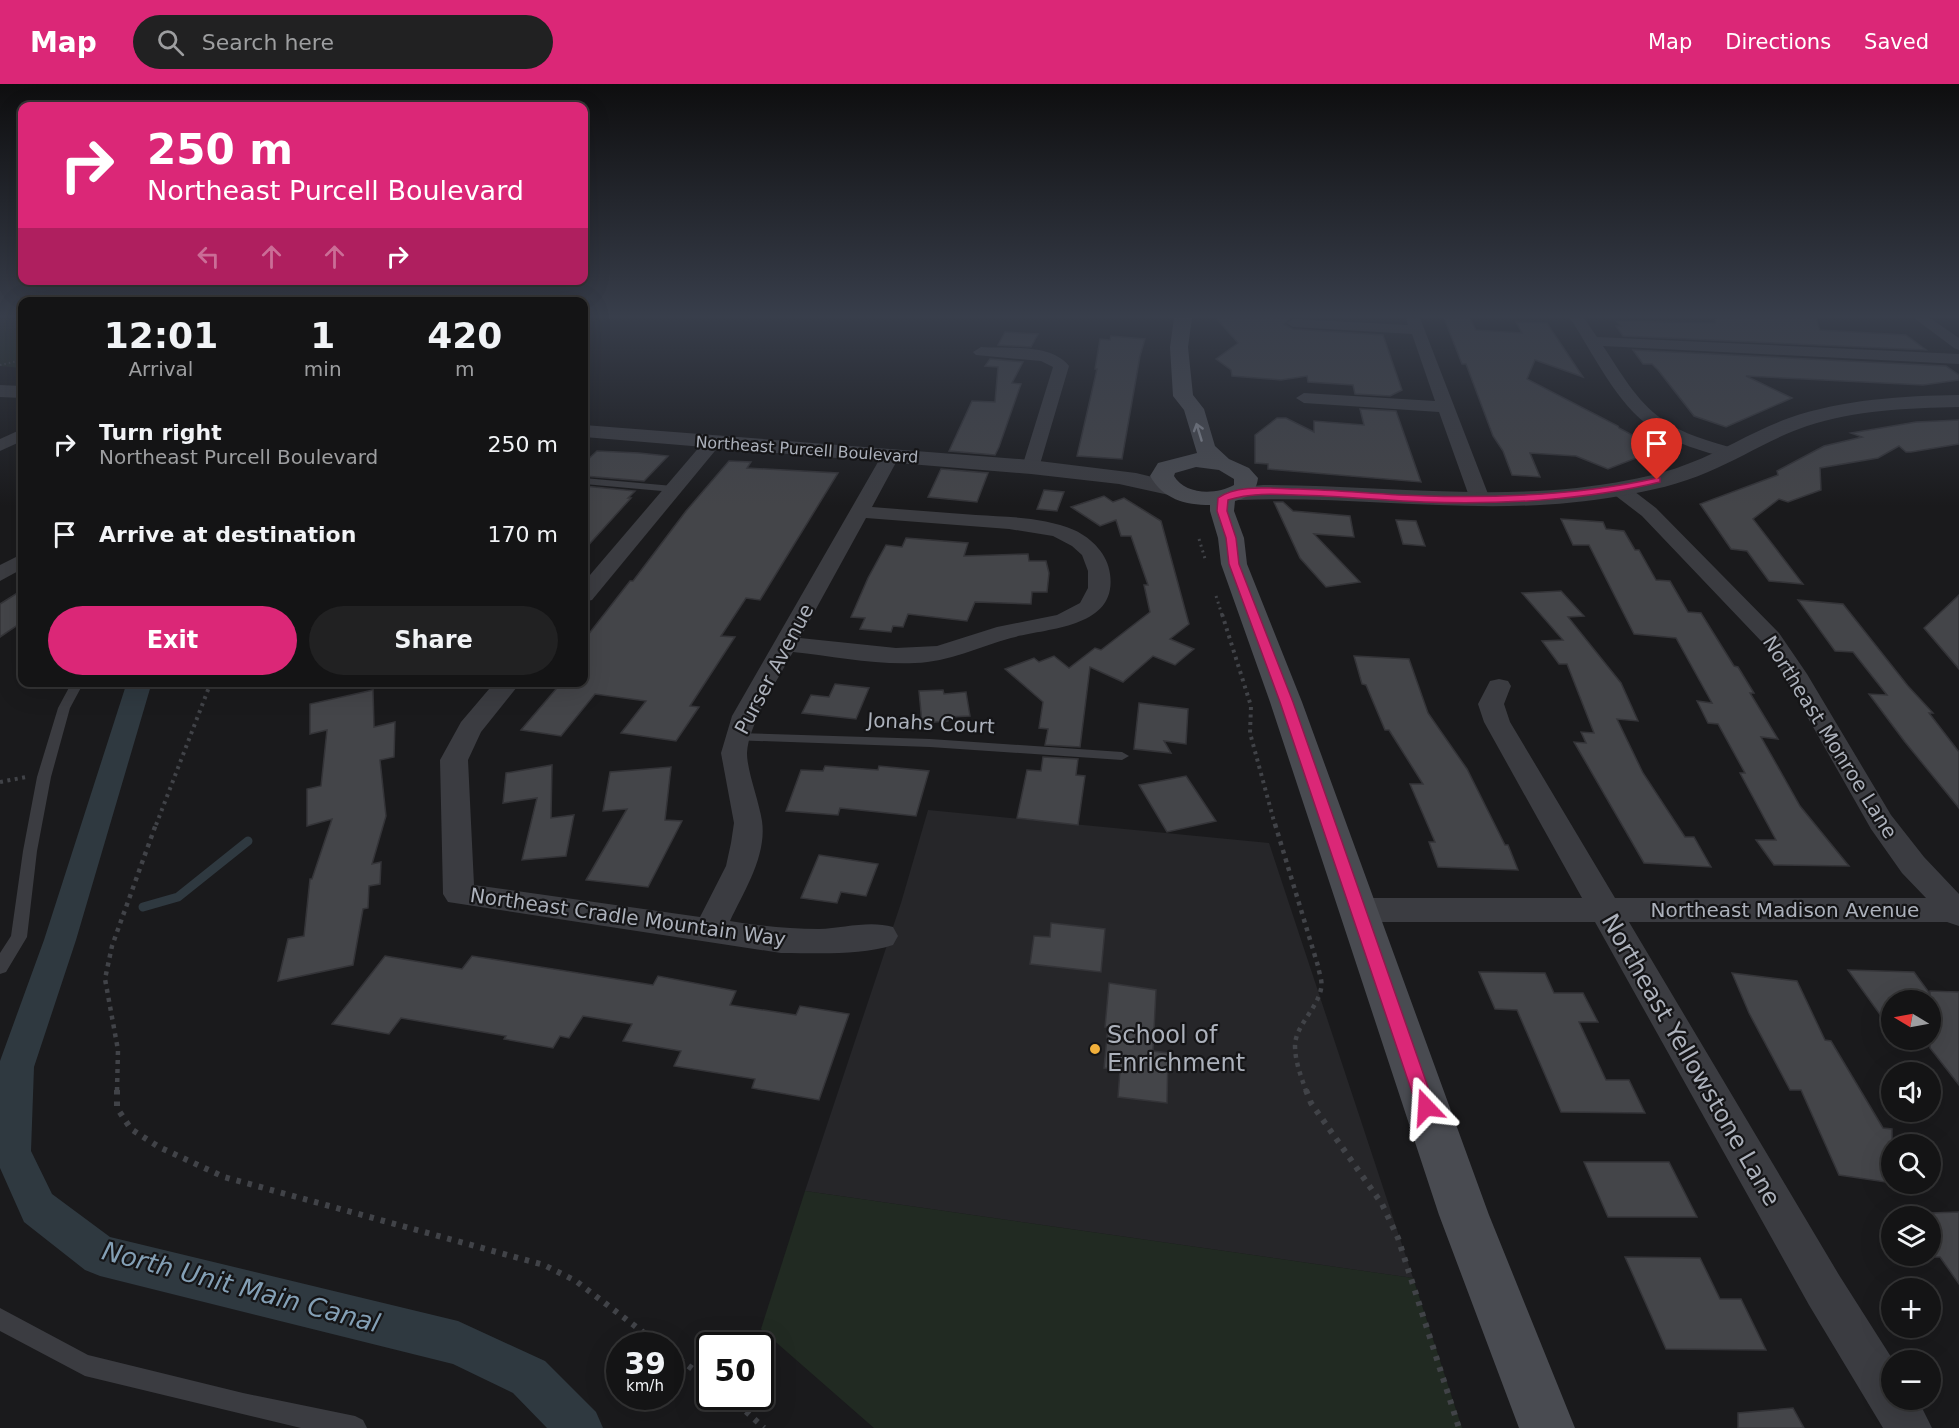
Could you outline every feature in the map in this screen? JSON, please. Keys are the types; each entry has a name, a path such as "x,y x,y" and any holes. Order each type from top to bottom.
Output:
{"main road":[{"path":"1173,478 1185,449 1177,411 1183,396 1182,381"},
{"path":"1183,396 1194,409 1205,449 1232,482"},
{"path":"1173,478 1195,460 1232,482"},
{"path":"1173,478 1204,498 1232,482"},
{"path":"1173,478 1196,511 1211,540 1218,571 1283,692 1461,1204 1547,1428"},
{"path":"1218,571 1231,538 1222,511 1232,482"}],"street":[{"path":"1031,466 1057,381"},
{"path":"1436,381 1480,499"},
{"path":"1620,381 1641,411 1657,424 1680,436 1729,453"},
{"path":"0,391 18,392"},
{"path":"1304,398 1446,407"},
{"path":"1232,482 1336,493 1426,499 1548,497 1619,489 1697,469 1809,418 1885,404 1959,401"},
{"name":"Northeast Purcell Boulevard","path":"588,431 1031,466 1069,473 1131,479 1173,478"},
{"path":"0,446 18,437"},
{"path":"588,590 713,441"},
{"name":"Purser Avenue","path":"710,930 741,866 746,843 748,823 734,753 745,716 891,455"},
{"name":"Northeast Monroe Lane","path":"1619,489 1649,512 1771,638 1795,674 1881,822 1913,865 1958,911"},
{"path":"785,644 895,655 930,654 970,645 1005,632 1072,618 1084,611 1094,600 1100,588 1100,574 1096,560 1088,548 1061,532 1019,524 860,512"},
{"path":"0,574 18,563"},
{"name":"Northeast Yellowstone Lane","path":"1499,686 1491,704 1497,722 1824,1290 1909,1428"},
{"name":"Northeast Cradle Mountain Way","path":"505,687 468,731 458,746 454,760 459,894 781,941 820,941 882,936"},
{"name":"Northeast Madison Avenue","path":"1358,910 1958,911"}],"lane":[{"path":"588,481 673,489"},
{"path":"0,967 18,937 30,851 44,777 64,708 75,687"},
{"name":"Jonahs Court","path":"737,737 859,739 944,745 1002,746 1122,756"},
{"path":"0,1319 85,1365 243,1404 355,1428"}],"path":[{"path":"1198,539 1218,571 1231,647 1251,706 1250,733 1322,987 1316,1004 1304,1021 1295,1043 1298,1070 1311,1103 1382,1204 1398,1238 1414,1293 1460,1428"},
{"path":"210,687 148,844 112,946 105,979 118,1050 117,1108 131,1129 159,1146 224,1177 544,1265 576,1281 643,1332"},
{"path":"744,1410 764,1428"}],"shaded area":[{"name":"School of Enrichment","path":"928,810 1269,843 1413,1278 805,1191 901,903"},
{"path":"805,1191 1413,1278 1462,1428 874,1428 774,1340 774,1332 764,1332 761,1329"}],"building":[{"path":"997,381 1013,381 1012,383 1021,384 995,455 949,451 972,401 995,402"},
{"path":"1094,381 1136,381 1122,459 1077,456"},
{"path":"1399,381 1402,390 1390,396 1355,394 1353,385 1308,382"},
{"path":"1472,381 1530,381 1634,436 1637,435 1662,448 1608,469 1576,456 1530,453 1540,477 1512,475 1503,451 1493,436"},
{"path":"1666,381 1756,381 1792,398 1726,427 1694,416"},
{"path":"1839,381 1954,381 1923,385"},
{"path":"1360,409 1396,411 1421,482 1268,469 1268,464 1255,463 1255,435 1277,418 1286,418 1314,432 1314,421 1364,425"},
{"path":"1959,420 1959,444 1911,452 1906,452 1899,446 1878,458 1820,468 1821,490 1788,502 1779,499 1753,519 1803,584 1769,581 1747,551 1731,549 1700,504 1778,475 1777,471 1824,446 1862,437 1851,433 1916,422"},
{"path":"597,451 668,456 644,481 588,476 588,459"},
{"path":"729,461 751,462 747,468 838,473 760,600 746,598 721,636 735,637 690,706 699,707 676,741 621,733 646,701 595,694 561,736 521,730 558,687 588,687 588,635 630,581 633,581 686,511"},
{"path":"941,469 988,473 977,502 928,497"},
{"path":"588,486 635,491 628,498 631,498 588,546"},
{"path":"1044,490 1064,492 1057,511 1037,509"},
{"path":"1104,496 1113,502 1124,498 1161,521 1189,624 1170,639 1194,649 1175,665 1153,656 1123,682 1090,667 1080,747 1045,745 1048,729 1039,728 1043,702 1005,669 1034,658 1039,662 1054,656 1069,668 1095,648 1101,650 1150,612 1144,585 1148,585 1131,536 1121,536 1116,520 1100,526 1071,507"},
{"path":"1274,502 1283,502 1293,511 1350,516 1354,537 1314,534 1360,582 1326,587 1300,558"},
{"path":"1561,519 1603,522 1606,529 1624,531 1635,550 1639,550 1656,580 1670,581 1688,612 1701,613 1754,693 1750,693 1778,739 1761,737 1800,806 1849,866 1774,865 1756,840 1776,840 1740,773 1745,773 1718,724 1708,723 1697,701 1712,703 1676,638 1634,634 1589,545 1573,545"},
{"path":"1396,520 1416,521 1425,546 1403,544"},
{"path":"906,538 968,543 964,556 1028,554 1029,561 1046,561 1049,573 1047,592 1032,592 1031,604 975,602 967,621 908,614 903,627 893,626 891,632 860,629 865,618 851,617 868,578 886,545 902,547"},
{"path":"1561,591 1584,616 1568,617 1621,683 1638,721 1617,719 1643,773 1685,837 1694,837 1711,867 1644,863 1574,742 1586,743 1581,732 1594,733 1567,664 1559,664 1542,641 1563,640 1522,593"},
{"path":"18,593 18,625 0,637 0,604"},
{"path":"1959,595 1959,669 1924,628"},
{"path":"1798,600 1843,604 1908,686 1933,713 1929,713 1959,752 1959,808 1869,694 1887,695 1853,652 1835,651"},
{"path":"1354,656 1409,659 1428,713 1467,769 1505,845 1508,845 1518,870 1438,867 1429,842 1435,842 1410,784 1423,784 1389,730 1385,730 1366,685 1362,684"},
{"path":"835,684 869,688 856,719 802,713 811,695 829,697"},
{"path":"373,690 374,727 395,722 394,757 380,760 386,816 372,864 381,862 380,884 369,886 368,908 363,909 353,965 278,981 288,939 304,936 310,879 312,879 332,819 307,826 307,789 321,786 327,730 310,734 310,704"},
{"path":"943,690 944,694 966,692 970,716 948,717 948,721 922,723 919,691"},
{"path":"1139,703 1188,709 1186,744 1164,741 1171,753 1134,749"},
{"path":"1043,757 1078,759 1076,775 1085,776 1078,825 1017,818 1027,770 1041,771"},
{"path":"552,765 551,818 574,815 566,856 522,860 537,798 503,803 506,773"},
{"path":"825,766 878,770 879,766 929,771 916,816 840,808 838,815 786,811 801,770 823,771"},
{"path":"671,767 665,820 682,821 648,887 586,880 627,809 603,811 610,772"},
{"path":"1186,776 1216,821 1167,832 1139,785"},
{"path":"819,855 878,864 866,896 841,892 837,903 801,898"},
{"path":"1051,923 1105,929 1101,972 1030,964 1034,936 1050,937"},
{"path":"385,956 462,969 472,956 653,985 658,976 736,991 730,1005 796,1015 800,1006 849,1014 819,1100 752,1088 755,1079 674,1066 681,1051 623,1041 632,1024 583,1016 569,1038 560,1036 553,1048 504,1039 506,1036 401,1018 389,1034 332,1024"},
{"path":"1848,970 1914,972 1927,990 1881,990 1881,1016"},
{"path":"1479,972 1545,973 1554,993 1583,993 1598,1022 1579,1022 1606,1080 1629,1080 1645,1113 1561,1112 1517,1010 1495,1009"},
{"path":"1732,973 1797,981 1825,1040 1831,1041 1883,1128 1892,1129 1892,1134 1881,1134 1881,1181 1839,1175 1801,1090 1790,1090 1749,1013"},
{"path":"1109,983 1156,990 1153,1051 1168,1053 1167,1103 1118,1097 1120,1070 1104,1068"},
{"path":"1941,991 1959,992 1959,1085 1932,1050 1941,1050"},
{"path":"1584,1162 1669,1162 1697,1217 1608,1217"},
{"path":"1959,1212 1959,1284 1941,1258 1941,1213"},
{"path":"1625,1257 1700,1258 1720,1299 1741,1299 1766,1350 1666,1349"},
{"path":"1793,1408 1804,1428 1738,1428 1738,1413"}],"waterway":[{"name":"North Unit Main Canal","path":"138,687 60,940 16,1067 12,1152 38,1208 100,1255 458,1343 529,1377 580,1428"},
{"path":"143,907 178,897 248,841"}],"place":[{"name":"School of Enrichment","path":"1095,1049"}],"route":[{"path":"1426,1107 1286,702 1234,564 1231,538 1222,511 1223,498 1240,493 1261,491 1426,499 1548,497 1619,489 1657,480"}]}
